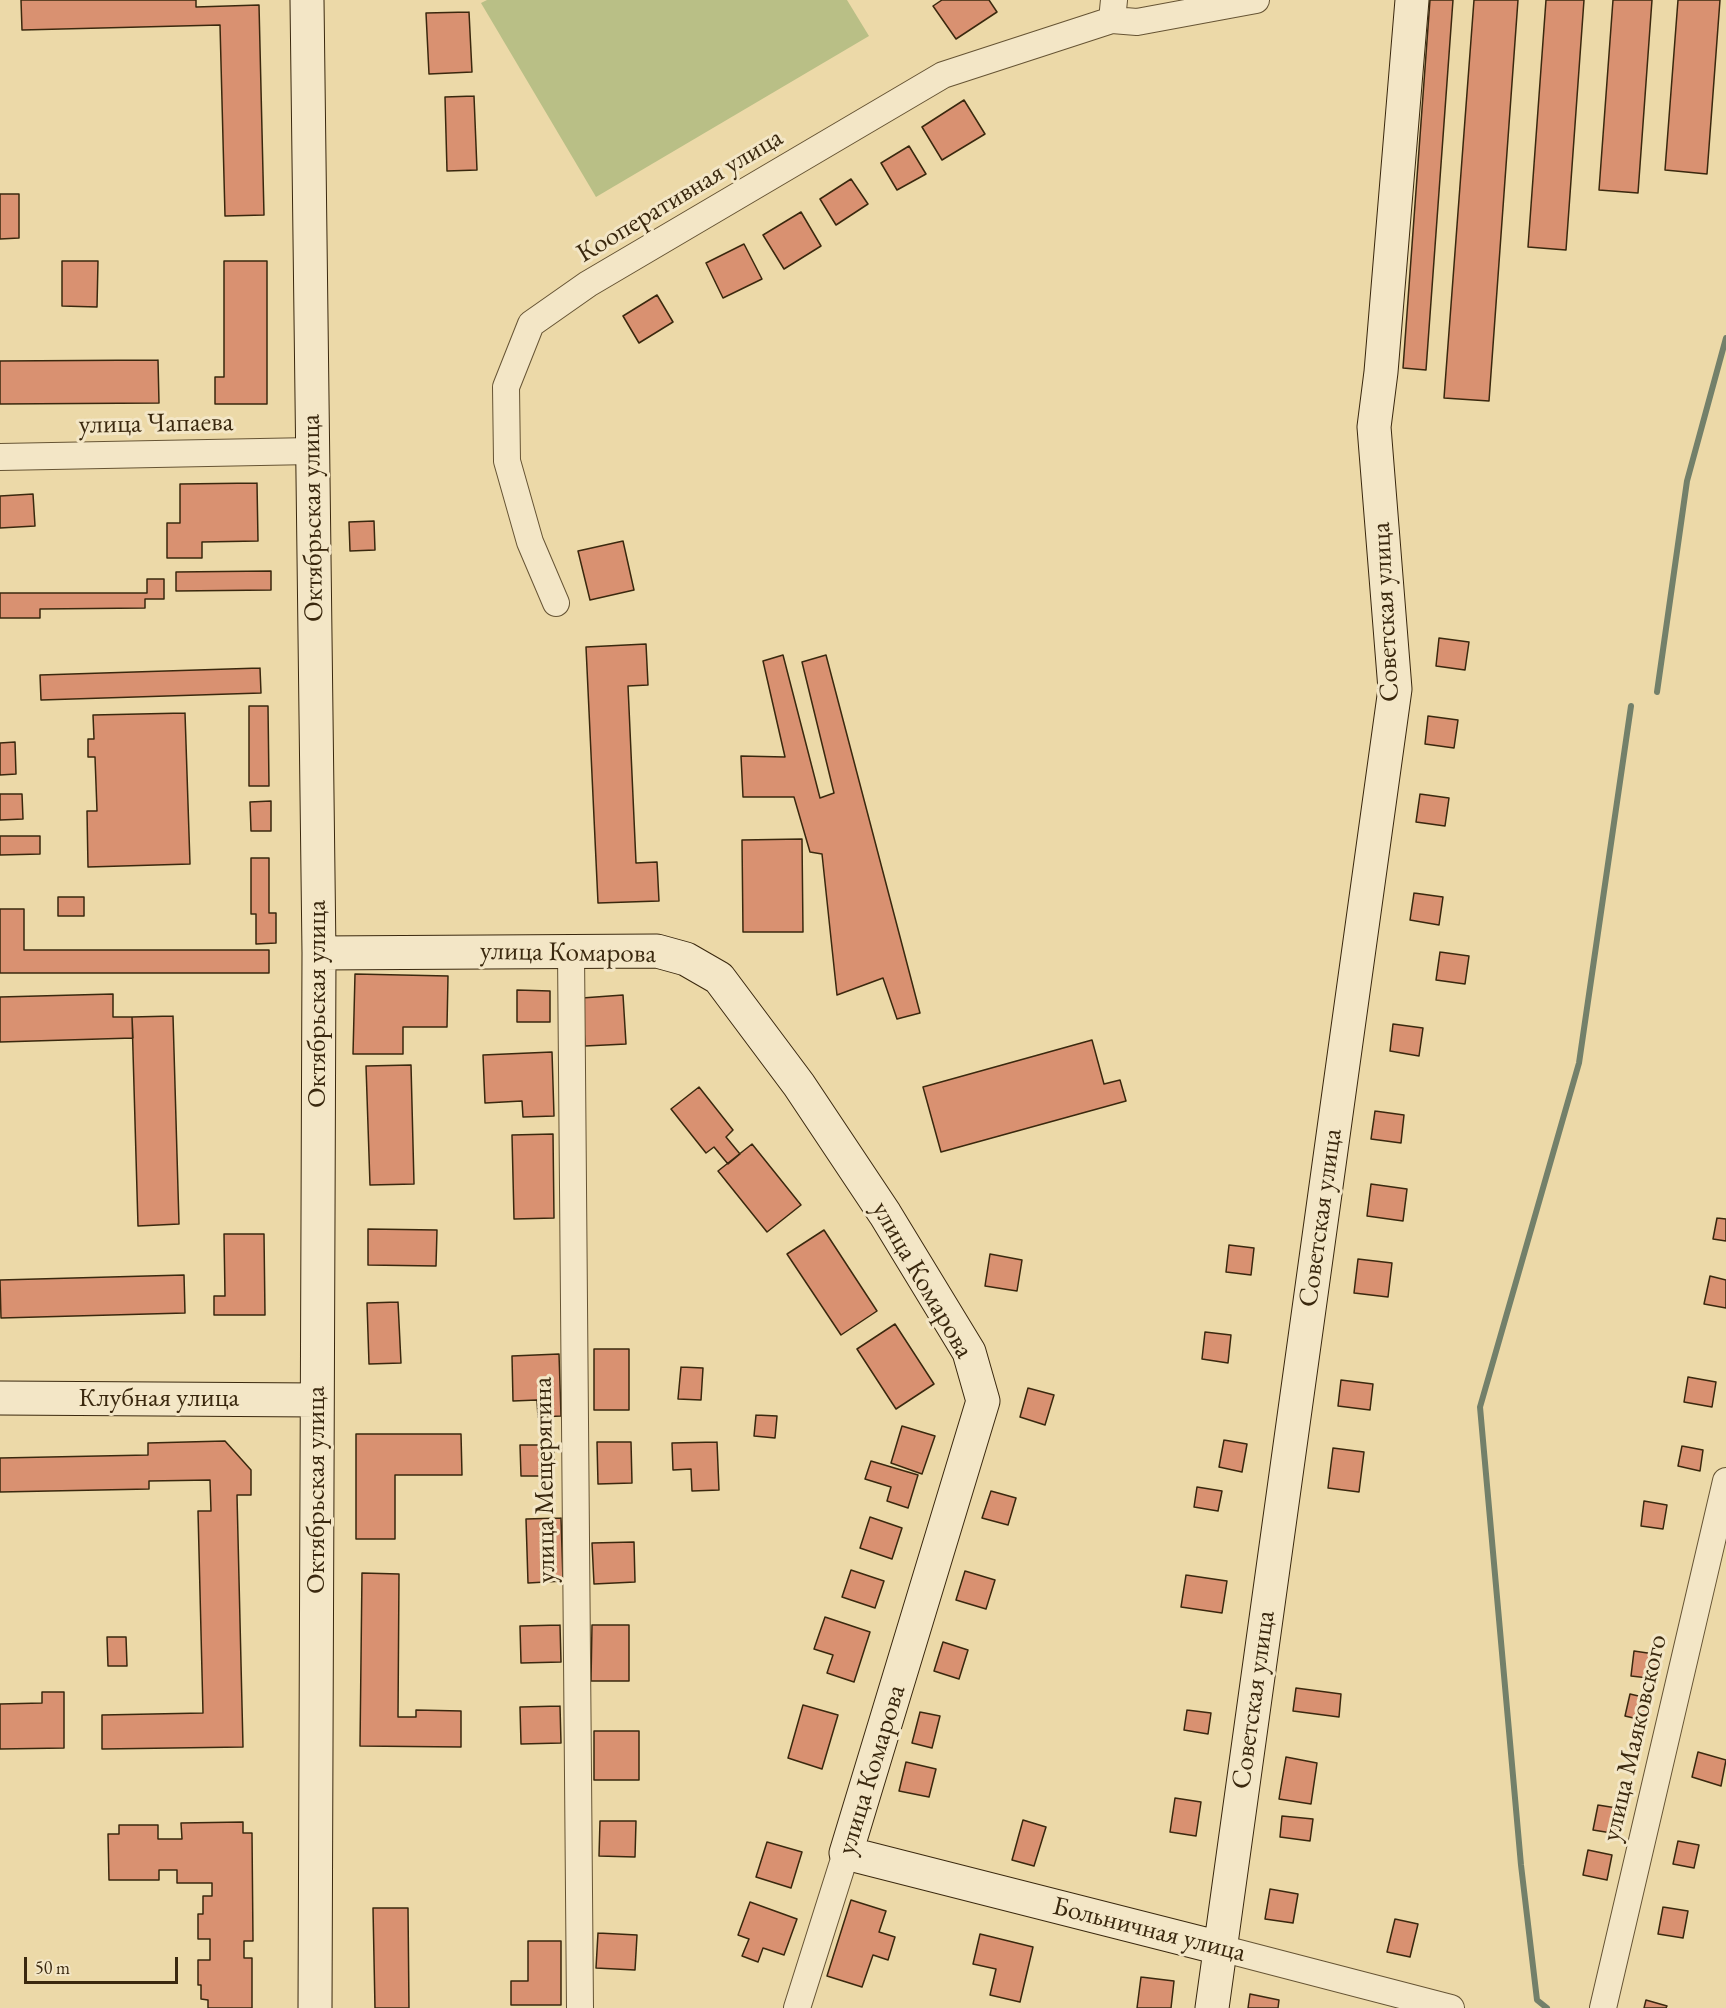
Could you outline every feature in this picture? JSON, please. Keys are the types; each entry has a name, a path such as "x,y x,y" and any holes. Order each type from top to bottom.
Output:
{"main road":[{"name":"Октябрьская улица","path":"307,0 319,953 315,2008"},
{"name":"Советская улица","path":"1212,2008 1395,689 1374,427 1381,372 1412,0"},
{"name":"улица Комарова","path":"319,953 657,951 686,959 719,978 799,1085 885,1214 969,1352 983,1401 846,1853"},
{"name":"Клубная улица","path":"0,1398 317,1400"},
{"name":"Больничная улица","path":"846,1853 1220,1948"}],"street":[{"path":"1113,10 1137,22 1256,0"},
{"name":"Кооперативная улица","path":"556,603 530,542 507,461 506,387 531,324 588,284 943,75 1113,10"},
{"name":"улица Чапаева","path":"0,457 312,451"},
{"name":"улица Мещерягина","path":"570,952 580,2008"},
{"name":"улица Маяковского","path":"1603,2008 1726,1481"},
{"name":"улица Комарова","path":"797,2008 846,1853"},
{"name":"Больничная улица","path":"1220,1948 1451,2008"}],"green space":[{"path":"487,0 847,0 869,36 596,197 481,3"}],"building":[{"path":"21,0 196,0 196,7 259,5 264,215 225,216 220,25 22,30"},
{"path":"942,0 989,0 997,12 956,39 933,6"},
{"path":"1430,0 1453,0 1426,370 1403,368"},
{"path":"1474,0 1518,0 1489,401 1444,398"},
{"path":"1546,0 1584,0 1566,250 1528,247"},
{"path":"1613,0 1652,0 1638,193 1599,190"},
{"path":"1678,0 1720,0 1707,174 1665,170"},
{"path":"469,12 472,72 429,74 426,13"},
{"path":"474,96 477,170 447,171 445,97"},
{"path":"964,100 985,134 942,160 922,127"},
{"path":"909,146 926,174 897,190 881,163"},
{"path":"851,179 868,204 836,225 820,199"},
{"path":"0,194 19,194 19,238 0,239"},
{"path":"801,212 821,246 784,269 763,235"},
{"path":"744,244 762,279 723,298 706,263"},
{"path":"62,261 98,261 97,307 62,306"},
{"path":"224,261 267,261 267,404 215,404 215,377 224,377"},
{"path":"657,295 673,322 639,343 623,316"},
{"path":"158,360 159,403 0,404 0,361"},
{"path":"257,483 258,541 202,542 202,558 167,558 167,523 180,523 180,484"},
{"path":"33,494 35,526 0,528 0,496"},
{"path":"374,521 375,550 350,551 349,522"},
{"path":"623,541 634,590 590,600 578,551"},
{"path":"271,571 271,590 176,591 176,572"},
{"path":"147,579 164,579 164,599 145,599 145,608 40,609 40,618 0,618 0,593 147,593"},
{"path":"1439,638 1469,642 1465,670 1436,666"},
{"path":"646,644 648,685 628,686 636,863 657,862 659,901 598,903 586,647"},
{"path":"783,655 820,798 834,793 802,662 826,655 920,1013 897,1019 883,978 837,995 822,854 810,852 794,797 743,797 741,756 785,757 763,661"},
{"path":"260,668 261,693 41,700 40,675"},
{"path":"249,706 268,706 269,786 249,786"},
{"path":"185,713 190,864 88,867 87,811 97,811 95,757 88,757 88,739 94,739 93,715"},
{"path":"1428,716 1458,720 1454,748 1425,744"},
{"path":"15,742 16,774 0,775 0,743"},
{"path":"0,794 22,794 23,819 0,820"},
{"path":"1420,794 1449,798 1445,826 1416,822"},
{"path":"271,801 271,831 251,831 250,802"},
{"path":"0,836 40,836 40,854 0,855"},
{"path":"802,839 803,932 743,932 742,840"},
{"path":"251,858 269,858 269,913 276,913 276,943 256,944 256,914 251,914"},
{"path":"1414,893 1443,897 1439,925 1410,920"},
{"path":"58,897 84,897 84,916 58,916"},
{"path":"0,909 24,909 24,950 269,950 269,973 0,973"},
{"path":"1440,952 1469,956 1465,984 1436,980"},
{"path":"355,974 448,976 447,1027 403,1027 403,1054 353,1054"},
{"path":"517,990 550,991 550,1022 517,1022"},
{"path":"113,994 113,1017 132,1017 133,1038 0,1042 0,997"},
{"path":"623,995 626,1044 585,1046 582,998"},
{"path":"173,1016 179,1224 138,1226 132,1017"},
{"path":"1393,1024 1423,1028 1419,1056 1390,1051"},
{"path":"1092,1040 1104,1084 1120,1080 1126,1101 941,1152 923,1087"},
{"path":"552,1052 554,1116 523,1117 522,1101 485,1103 483,1055"},
{"path":"411,1065 414,1184 370,1185 366,1066"},
{"path":"699,1087 733,1130 726,1137 740,1154 728,1164 714,1147 706,1153 671,1109"},
{"path":"1375,1111 1404,1115 1401,1143 1371,1139"},
{"path":"553,1134 554,1218 514,1219 512,1135"},
{"path":"752,1144 801,1205 767,1232 718,1171"},
{"path":"1371,1184 1407,1189 1403,1221 1367,1216"},
{"path":"1717,1218 1726,1219 1726,1241 1713,1239"},
{"path":"368,1229 437,1230 436,1266 368,1265"},
{"path":"824,1230 877,1311 841,1335 787,1254"},
{"path":"224,1234 264,1234 265,1315 214,1315 214,1296 225,1296"},
{"path":"1229,1245 1254,1248 1251,1275 1226,1272"},
{"path":"990,1254 1022,1260 1017,1291 985,1286"},
{"path":"1358,1259 1392,1263 1388,1297 1354,1293"},
{"path":"184,1275 185,1313 1,1318 0,1280"},
{"path":"1710,1276 1726,1280 1726,1308 1704,1304"},
{"path":"398,1302 401,1363 369,1364 367,1303"},
{"path":"895,1324 934,1384 896,1409 857,1349"},
{"path":"1205,1332 1231,1335 1228,1363 1202,1359"},
{"path":"594,1349 629,1349 629,1410 594,1410"},
{"path":"559,1354 561,1416 538,1417 537,1400 513,1401 512,1356"},
{"path":"681,1367 703,1368 701,1400 678,1399"},
{"path":"1688,1377 1716,1382 1712,1407 1684,1402"},
{"path":"1341,1380 1373,1384 1370,1410 1338,1406"},
{"path":"1028,1388 1054,1395 1045,1425 1020,1417"},
{"path":"756,1415 777,1416 775,1438 754,1436"},
{"path":"902,1426 935,1436 922,1474 891,1463"},
{"path":"356,1434 461,1434 462,1475 395,1475 395,1539 356,1539"},
{"path":"1224,1440 1247,1444 1242,1472 1219,1467"},
{"path":"225,1441 251,1470 251,1495 237,1495 243,1747 102,1749 102,1715 203,1713 198,1511 211,1511 210,1480 149,1481 149,1489 0,1492 0,1458 148,1455 148,1443"},
{"path":"597,1442 631,1442 632,1483 598,1484"},
{"path":"717,1442 719,1490 692,1491 691,1469 673,1470 672,1443"},
{"path":"520,1445 554,1445 554,1476 521,1476"},
{"path":"1682,1446 1703,1450 1700,1471 1678,1466"},
{"path":"1333,1448 1364,1452 1359,1492 1328,1488"},
{"path":"871,1461 918,1475 908,1508 887,1501 891,1487 865,1479"},
{"path":"1197,1487 1222,1491 1218,1511 1194,1507"},
{"path":"991,1491 1016,1498 1008,1525 982,1518"},
{"path":"1644,1501 1667,1505 1663,1529 1641,1526"},
{"path":"870,1517 902,1528 892,1559 860,1548"},
{"path":"561,1518 563,1581 528,1583 526,1519"},
{"path":"634,1542 635,1582 594,1584 592,1543"},
{"path":"851,1570 884,1581 875,1608 842,1597"},
{"path":"965,1571 995,1580 986,1609 956,1600"},
{"path":"362,1573 399,1574 398,1717 416,1717 416,1710 461,1711 461,1747 360,1746"},
{"path":"1186,1575 1227,1581 1222,1613 1181,1607"},
{"path":"825,1617 870,1632 854,1682 827,1673 833,1655 814,1649"},
{"path":"560,1625 561,1662 521,1663 520,1626"},
{"path":"592,1625 629,1625 629,1681 591,1681"},
{"path":"107,1637 126,1637 127,1666 108,1666"},
{"path":"943,1642 968,1650 959,1679 934,1671"},
{"path":"1634,1651 1661,1655 1657,1679 1631,1676"},
{"path":"1296,1688 1341,1694 1339,1717 1293,1711"},
{"path":"42,1692 64,1692 64,1748 0,1749 0,1704 42,1703"},
{"path":"1630,1694 1651,1699 1646,1721 1625,1716"},
{"path":"803,1705 838,1715 822,1769 788,1758"},
{"path":"560,1706 561,1743 521,1744 520,1707"},
{"path":"1187,1710 1211,1713 1208,1734 1184,1730"},
{"path":"920,1712 940,1716 932,1748 912,1743"},
{"path":"594,1731 639,1731 639,1780 594,1780"},
{"path":"1698,1752 1726,1760 1721,1786 1692,1777"},
{"path":"1286,1757 1317,1763 1311,1804 1279,1799"},
{"path":"906,1762 936,1769 929,1797 899,1791"},
{"path":"1175,1798 1201,1802 1196,1836 1170,1832"},
{"path":"1598,1805 1623,1809 1618,1834 1593,1830"},
{"path":"1282,1816 1313,1819 1310,1841 1280,1837"},
{"path":"1023,1820 1046,1827 1034,1866 1012,1860"},
{"path":"600,1821 636,1821 635,1857 599,1856"},
{"path":"243,1822 243,1833 252,1833 253,1941 244,1941 244,1958 252,1958 252,2008 208,2008 208,2000 201,1999 201,1985 198,1985 198,1960 210,1960 210,1939 198,1939 198,1914 203,1914 203,1896 212,1896 212,1883 177,1883 177,1870 159,1870 159,1880 109,1880 108,1834 119,1834 119,1825 158,1825 158,1839 182,1839 181,1823"},
{"path":"1678,1841 1699,1845 1694,1868 1673,1864"},
{"path":"767,1842 802,1852 791,1888 756,1877"},
{"path":"1588,1850 1612,1855 1607,1880 1583,1875"},
{"path":"1270,1889 1298,1894 1293,1923 1265,1919"},
{"path":"851,1900 886,1911 879,1932 895,1937 888,1960 873,1955 862,1987 827,1976"},
{"path":"750,1902 797,1919 784,1955 763,1948 758,1962 742,1956 749,1939 738,1935"},
{"path":"1663,1907 1688,1911 1683,1938 1658,1934"},
{"path":"373,1908 408,1908 409,2008 375,2008"},
{"path":"1395,1919 1418,1924 1410,1957 1387,1952"},
{"path":"598,1933 637,1935 635,1970 596,1968"},
{"path":"980,1934 1033,1947 1020,2002 990,1995 996,1969 973,1964"},
{"path":"528,1941 561,1941 561,2005 511,2005 511,1981 528,1981"},
{"path":"1141,1977 1174,1981 1171,2008 1137,2008"},
{"path":"1250,1994 1279,2000 1278,2008 1248,2008"},
{"path":"1646,2000 1667,2006 1666,2008 1644,2008"}],"waterway":[{"path":"1657,692 1687,481 1726,338"},
{"path":"1547,2008 1537,2000 1521,1865 1480,1407 1579,1063 1631,706"}]}
